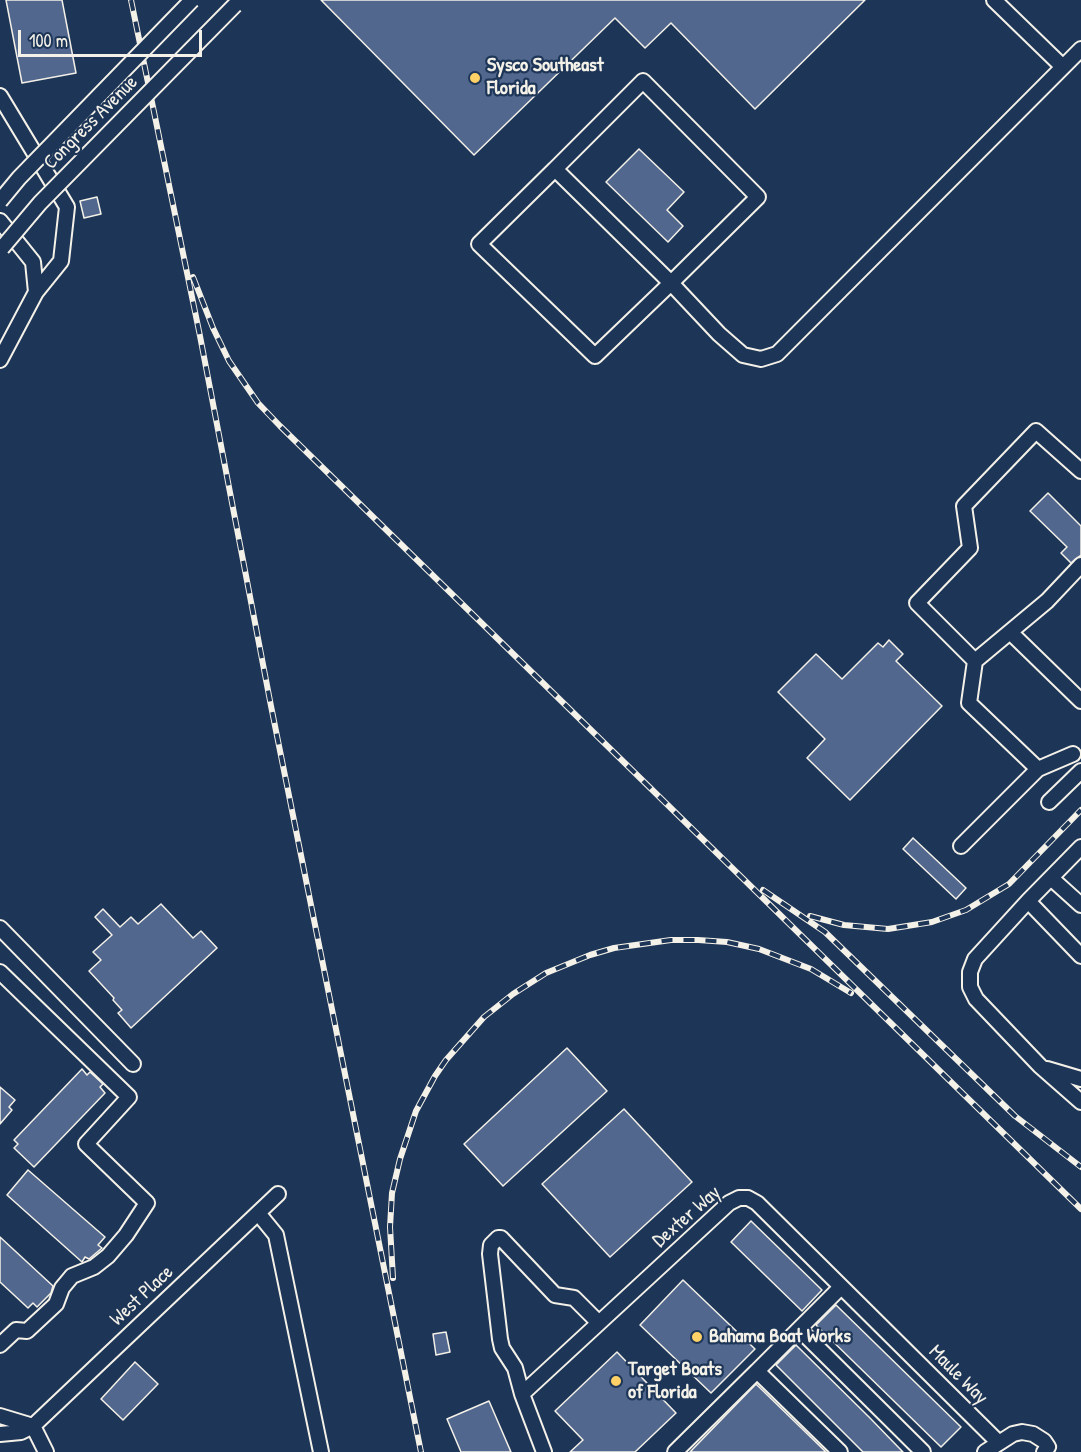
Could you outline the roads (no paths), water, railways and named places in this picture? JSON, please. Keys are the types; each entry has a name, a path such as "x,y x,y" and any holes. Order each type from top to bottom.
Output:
{"street":[{"name":"Congress Avenue","path":"0,201 19,178 192,0"},
{"path":"994,0 1063,67"},
{"name":"Congress Avenue","path":"1,250 40,203 237,2"},
{"path":"555,170 671,282 719,334 743,355 761,359 777,354 1081,49"},
{"path":"643,81 758,197 671,282 595,356 479,244 643,81"},
{"path":"0,96 67,207 61,261 36,292 0,360"},
{"path":"0,221 33,262 36,292"},
{"path":"975,661 917,603 970,548 963,506 1036,431 1081,471"},
{"path":"1038,769 969,703 975,661 1047,601 1081,566"},
{"path":"1010,632 1081,701"},
{"path":"961,846 1038,769 1078,755"},
{"path":"1049,802 1081,771"},
{"path":"1081,848 975,959 970,972 970,987 976,999 1040,1066 1081,1102"},
{"path":"1051,878 1081,905"},
{"path":"1028,901 1081,956"},
{"path":"0,928 133,1064"},
{"path":"0,972 129,1098 86,1144 147,1203 126,1235 108,1256 94,1267 72,1276 62,1288 56,1304 27,1331 16,1330 0,1346"},
{"path":"1040,1066 1081,1079"},
{"name":"West Place","path":"2,1437 33,1426 278,1194"},
{"name":"Dexter Way","path":"522,1394 729,1203 739,1197 748,1198 757,1203 877,1323"},
{"path":"258,1213 276,1235 321,1452"},
{"path":"544,1452 522,1394 515,1368 502,1348 490,1254 491,1245 501,1238 555,1295 574,1298 599,1323"},
{"path":"675,1452 842,1287"},
{"name":"Maule Way","path":"877,1323 999,1443"},
{"path":"799,1329 923,1452"},
{"path":"757,1371 840,1452"},
{"path":"2,1437 3,1417 33,1426 46,1452"},
{"path":"985,1452 1013,1434 1022,1432 1033,1434 1044,1441 1047,1447 1044,1452"}],"railway":[{"path":"131,0 200,336 271,706 421,1452"},
{"path":"193,277 229,361 258,403 1081,1209"},
{"path":"810,916 844,925 888,929 932,922 966,910 1009,884 1081,810"},
{"path":"763,890 825,932 1015,1116 1081,1167"},
{"path":"393,1278 390,1227 392,1193 400,1159 416,1111 446,1060 484,1017 513,994 546,973 614,948 671,940 698,940 727,942 759,949 811,969 851,993"}],"place":[{"name":"Sysco Southeast Florida","path":"475,78"},
{"name":"Bahama Boat Works","path":"697,1337"},
{"name":"Target Boats of Florida","path":"616,1381"}]}
